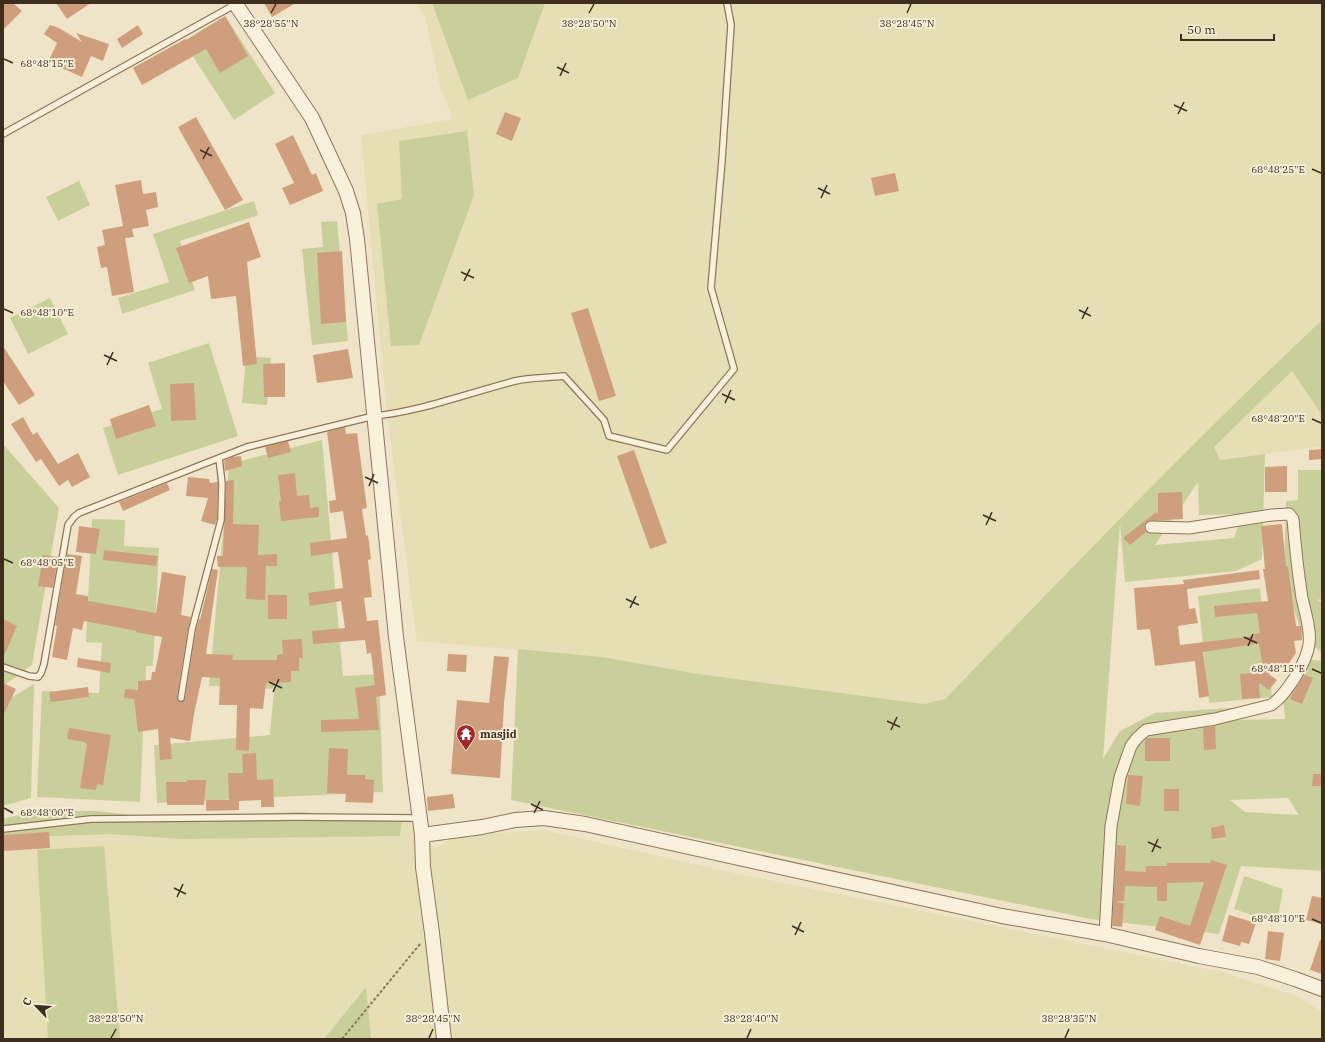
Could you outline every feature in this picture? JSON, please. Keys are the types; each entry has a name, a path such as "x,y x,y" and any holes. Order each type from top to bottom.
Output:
{"street":[{"path":"236,4 312,118 346,191 353,213 357,239 396,637 420,818 423,867 444,1039"},
{"path":"1104,934 1112,826 1120,777 1131,746 1136,738 1146,730 1215,719 1271,705 1278,701 1299,670 1309,644 1296,555 1293,519 1289,514 1272,515 1189,528 1151,527"},
{"path":"422,835 482,827 515,820 544,818 585,824 1002,916 1104,934 1199,956 1258,967 1322,989"}],"lane":[{"path":"3,667 29,676 38,677 41,673 44,664 68,525 74,517 79,513 248,447 374,416 445,402 516,381 564,376 604,420 609,436 667,450 734,369 711,288 722,160 731,25 727,3"},
{"path":"3,134 236,4"},
{"path":"180,698 192,629 220,520 222,484 219,458"},
{"path":"3,829 91,819 297,817 420,818"}],"path":[{"path":"342,1039 417,946 432,933"}],"shaded area":[{"path":"416,3 1322,3 1322,320 1120,519 945,699 924,704 699,674 602,657 417,641 387,414 361,135 453,119 440,87 425,16"},
{"path":"1292,371 1322,415 1322,446 1220,460 1213,447"},
{"path":"37,811 97,811 156,818 299,812 413,820 415,833 435,848 455,836 543,830 730,872 1222,972 1297,996 1322,1012 1322,1039 3,1039 3,819"}],"green space":[{"path":"432,3 545,3 518,78 468,100"},
{"path":"226,17 275,93 234,120 185,44"},
{"path":"467,131 474,195 419,345 391,346 377,204 402,199 399,141"},
{"path":"79,181 90,205 58,221 46,197"},
{"path":"254,201 258,215 180,241 195,290 122,314 118,298 169,282 153,234"},
{"path":"337,221 348,341 312,345 302,249 323,247 321,222"},
{"path":"50,298 68,334 28,354 10,318"},
{"path":"1322,320 1322,415 1292,371 1214,447 1220,460 1265,454 1262,559 1236,571 1125,582 1120,523 1103,759 1120,731 1155,713 1259,706 1230,720 1285,719 1282,689 1305,659 1322,661 1322,871 1241,866 1219,934 1091,919 511,800 518,649 602,657 699,674 924,704 945,699 1131,507","holes":["1198,482 1199,515 1242,514 1234,538 1155,545","1288,798 1299,815 1245,812 1230,800"]},
{"path":"209,343 238,436 118,475 103,428 162,409 148,363"},
{"path":"246,356 271,358 267,405 242,403"},
{"path":"322,440 343,676 379,674 383,792 157,803 154,745 270,735 274,689 209,686 229,464"},
{"path":"3,444 59,508 32,665 3,686"},
{"path":"1298,470 1322,470 1322,599 1317,600 1322,602 1322,652 1303,638 1284,577 1286,501 1298,500"},
{"path":"92,519 125,520 124,546 159,548 153,666 146,666 140,802 37,797 42,691 99,693 102,643 86,642"},
{"path":"1260,588 1272,697 1209,703 1198,596"},
{"path":"34,684 31,798 3,806 3,703"},
{"path":"37,811 97,811 156,818 299,812 402,819 400,836 183,839 110,834 3,838 3,819"},
{"path":"104,846 120,1039 48,1039 37,850"},
{"path":"1244,876 1283,889 1277,924 1234,909"},
{"path":"366,987 371,1039 324,1039"}],"building":[{"path":"3,3 13,3 22,11 3,30"},
{"path":"56,3 91,3 67,19"},
{"path":"264,3 296,3 272,17"},
{"path":"225,16 248,56 220,73 206,49 142,85 133,68 185,39 186,40"},
{"path":"50,25 59,28 82,42 76,33 109,44 103,61 91,56 82,77 48,62 57,43 44,34"},
{"path":"138,25 143,34 122,48 117,39"},
{"path":"505,112 521,118 512,141 496,134"},
{"path":"196,117 243,200 225,210 178,127"},
{"path":"293,135 312,175 316,173 323,191 290,205 282,188 294,183 275,144"},
{"path":"895,173 899,191 875,196 871,178"},
{"path":"141,180 143,194 156,192 158,207 146,210 149,226 132,229 134,237 125,238 134,292 112,296 107,267 101,268 97,247 105,245 102,230 123,226 115,185"},
{"path":"249,222 261,257 247,262 257,364 243,366 236,296 211,299 208,276 189,283 176,248"},
{"path":"342,251 346,322 321,324 317,253"},
{"path":"588,308 616,396 599,401 571,313"},
{"path":"3,346 35,395 19,405 3,381"},
{"path":"348,349 353,378 317,383 313,355"},
{"path":"285,363 285,397 264,397 263,364"},
{"path":"194,383 196,420 171,421 170,384"},
{"path":"149,405 156,426 116,439 110,419"},
{"path":"23,417 33,435 37,432 58,464 78,453 90,477 72,487 68,480 59,486 41,459 36,462 11,424"},
{"path":"345,427 346,434 357,433 367,508 362,509 366,536 368,535 371,559 368,560 372,597 364,598 367,621 378,620 386,695 376,697 379,730 321,732 321,720 359,719 355,688 375,685 371,653 367,654 365,640 313,644 312,631 345,628 341,601 310,606 308,593 343,588 338,552 311,556 310,543 347,538 343,511 330,513 329,501 336,500 327,432"},
{"path":"288,441 291,452 268,458 265,447"},
{"path":"1322,449 1322,459 1309,460 1309,450"},
{"path":"634,450 667,543 650,549 617,456"},
{"path":"241,456 242,466 225,471 224,461 232,457"},
{"path":"1287,466 1287,492 1265,492 1265,467"},
{"path":"295,473 297,496 309,495 310,508 319,507 319,517 281,521 279,501 281,501 278,475"},
{"path":"188,477 209,479 210,483 218,482 217,519 215,525 201,521 208,498 186,496"},
{"path":"234,480 233,524 259,525 258,555 277,554 277,566 266,566 265,600 246,599 247,567 218,567 217,556 223,556 226,481"},
{"path":"167,483 170,490 123,511 119,502"},
{"path":"1182,492 1183,519 1148,521 1144,526 1146,532 1130,545 1123,538 1156,512 1158,515 1158,493"},
{"path":"1282,524 1286,566 1288,566 1296,626 1301,626 1302,640 1294,641 1296,653 1289,663 1263,667 1259,644 1256,644 1254,634 1260,633 1257,613 1215,617 1214,606 1268,601 1263,569 1265,569 1261,526"},
{"path":"79,526 100,529 96,554 76,552"},
{"path":"104,550 158,556 156,566 103,560"},
{"path":"67,554 82,556 76,594 88,596 88,601 156,613 162,572 186,576 181,615 191,617 177,697 177,700 180,702 183,702 185,699 196,630 199,619 200,620 212,569 218,570 206,654 233,655 232,660 277,660 277,655 283,654 282,640 302,639 303,658 299,658 299,671 291,671 291,682 266,683 263,709 250,708 249,751 236,750 237,705 219,705 220,678 202,677 190,741 170,738 172,759 160,760 158,729 138,732 134,699 124,698 125,689 138,690 138,681 151,680 152,672 155,672 162,637 84,621 82,630 73,628 67,660 52,657 57,626 55,625"},
{"path":"43,555 58,557 53,588 38,586"},
{"path":"1259,570 1260,579 1187,589 1189,609 1195,608 1198,623 1178,626 1180,645 1254,636 1255,644 1203,652 1209,696 1199,698 1195,661 1155,666 1150,629 1137,630 1134,588 1184,584 1183,580"},
{"path":"268,595 287,595 287,619 268,619"},
{"path":"3,619 17,626 3,658"},
{"path":"448,654 467,655 466,672 447,671"},
{"path":"494,656 509,657 504,704 500,778 451,774 457,700 489,703"},
{"path":"78,658 111,663 110,673 77,667"},
{"path":"1266,672 1277,680 1269,690 1259,683 1260,698 1242,699 1240,674"},
{"path":"1305,675 1313,678 1302,704 1290,699"},
{"path":"3,683 16,689 3,716"},
{"path":"88,687 89,697 51,702 49,692"},
{"path":"1215,726 1216,749 1204,750 1203,728"},
{"path":"69,728 111,735 103,785 97,784 96,790 80,788 87,744 85,742 67,739"},
{"path":"1147,738 1170,738 1170,761 1145,761 1145,741"},
{"path":"329,748 348,749 347,775 365,775 365,779 374,780 373,803 345,802 346,794 327,793"},
{"path":"256,753 257,780 273,779 274,807 261,807 261,800 239,801 239,810 206,811 206,800 229,800 228,773 243,773 242,754"},
{"path":"1313,774 1322,774 1322,786 1312,786"},
{"path":"1128,775 1143,776 1140,806 1126,804"},
{"path":"187,780 206,780 204,805 167,805 166,782 187,782"},
{"path":"1164,789 1179,789 1179,811 1164,811"},
{"path":"453,794 455,808 428,811 427,797"},
{"path":"1224,825 1226,837 1212,839 1211,828"},
{"path":"49,832 50,848 3,851 3,835"},
{"path":"1117,845 1126,846 1125,871 1146,872 1146,866 1167,866 1167,863 1210,863 1211,860 1227,865 1200,945 1155,930 1160,916 1190,926 1204,882 1167,883 1167,901 1157,901 1157,887 1125,886 1124,901 1116,901 1124,904 1122,927 1112,926"},
{"path":"1312,896 1322,898 1322,924 1306,920"},
{"path":"1229,915 1256,923 1249,944 1241,942 1240,946 1222,941"},
{"path":"1268,931 1284,933 1280,961 1265,959"},
{"path":"1320,940 1322,940 1322,974 1310,970"}],"place":[{"name":"masjid","path":"466,751"}]}
